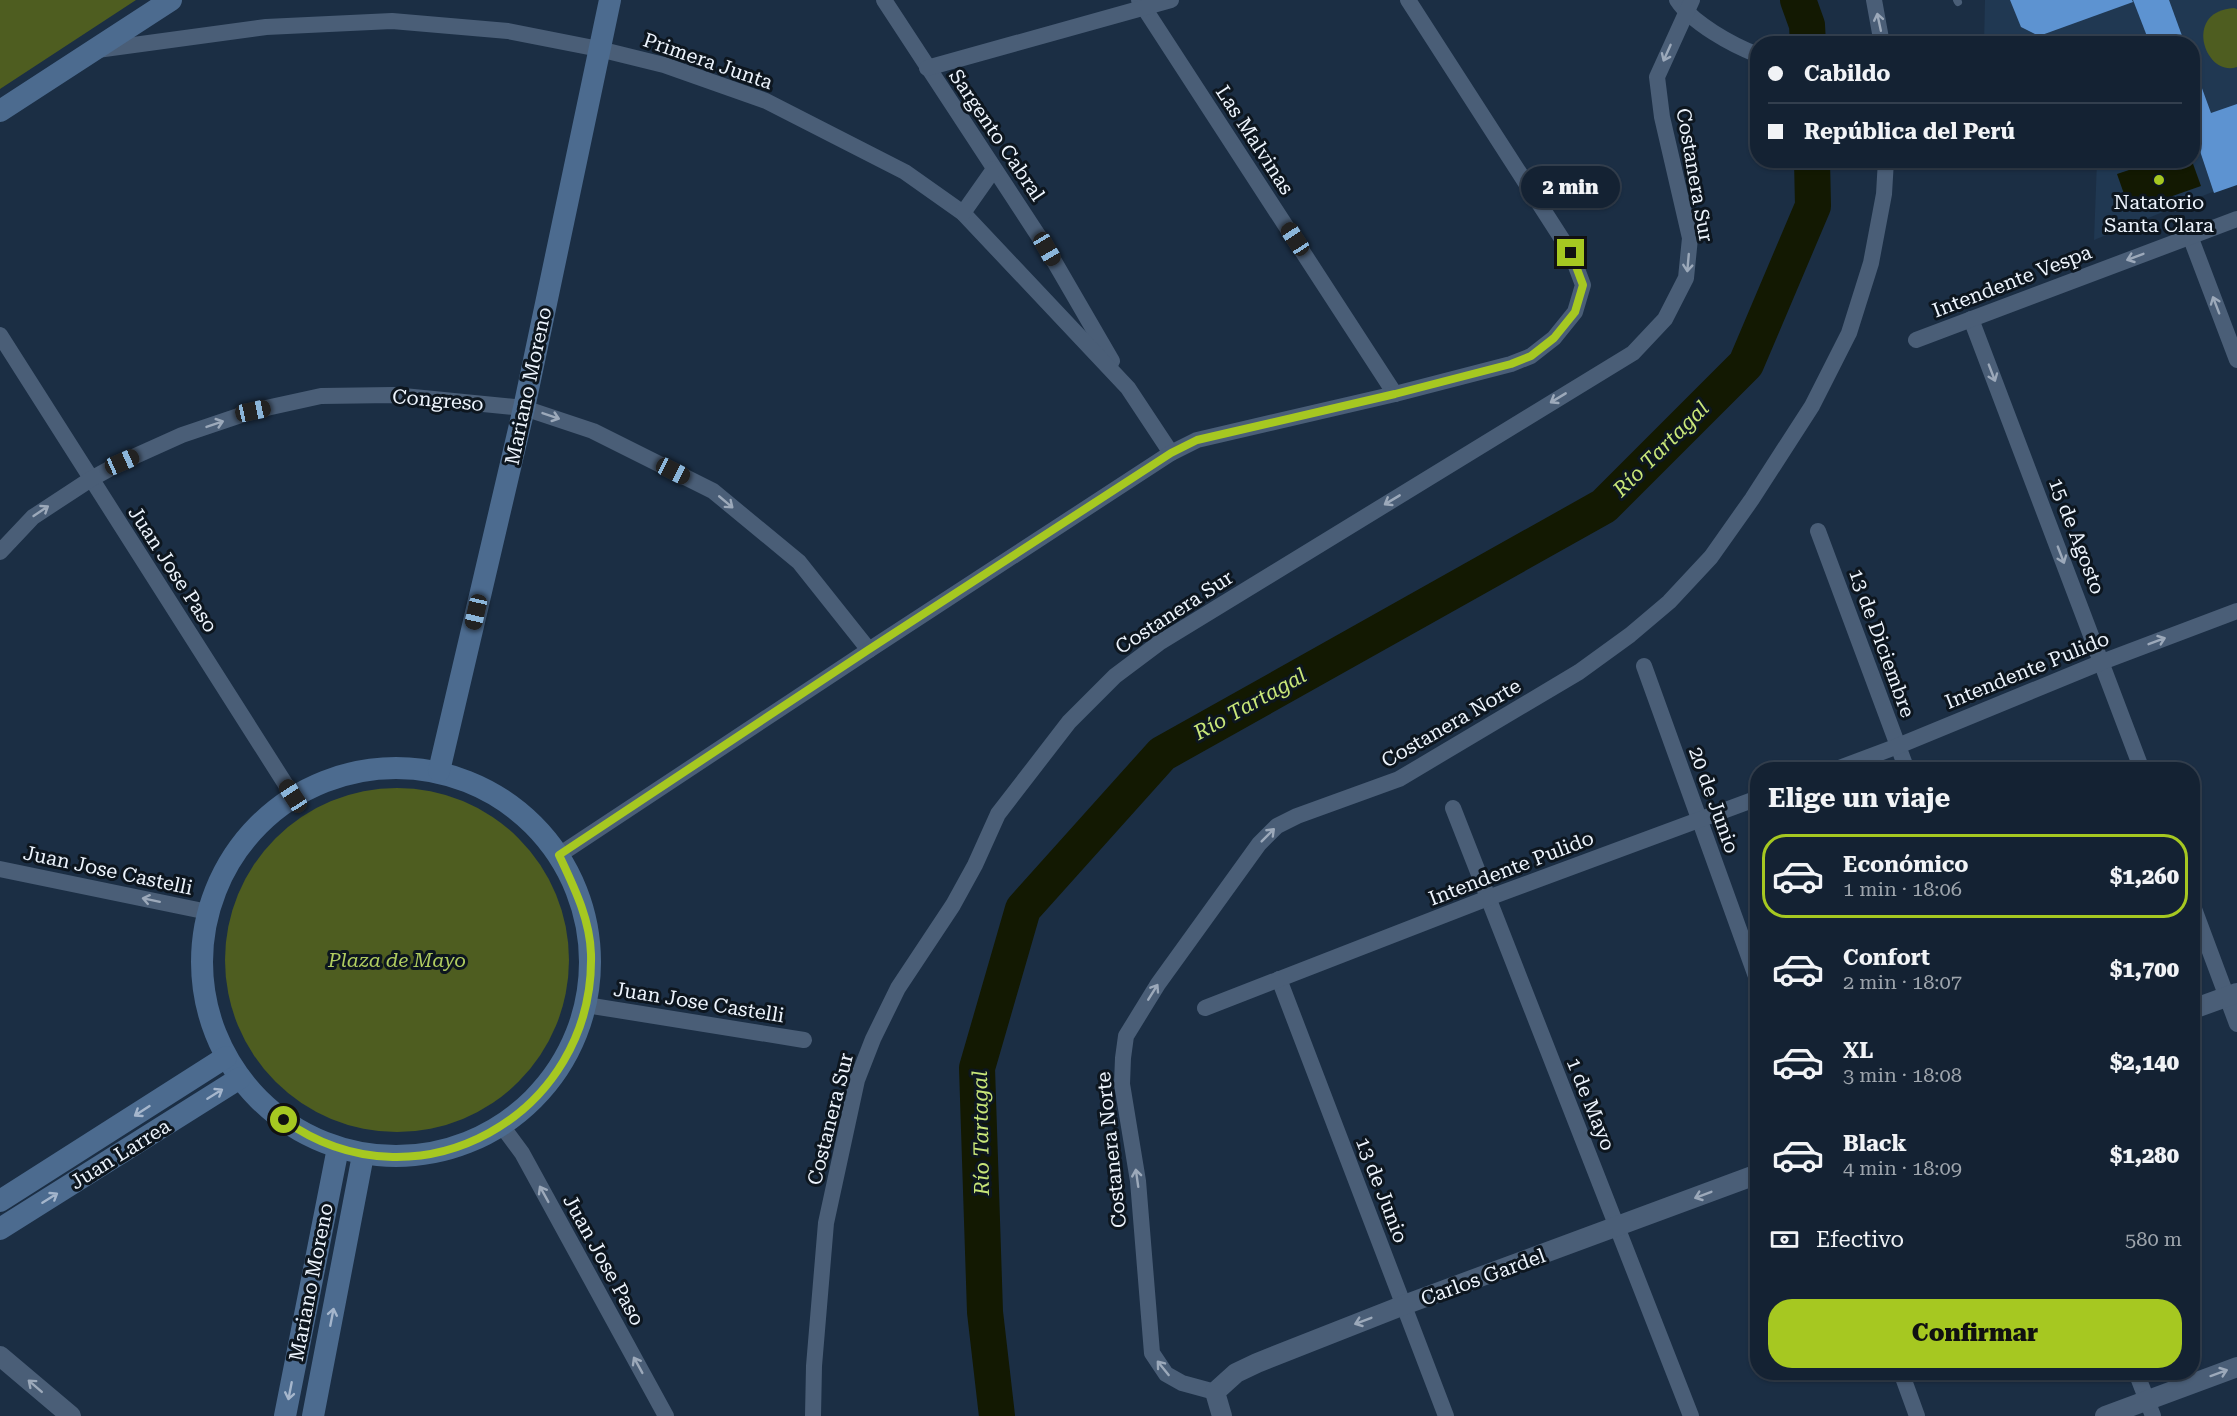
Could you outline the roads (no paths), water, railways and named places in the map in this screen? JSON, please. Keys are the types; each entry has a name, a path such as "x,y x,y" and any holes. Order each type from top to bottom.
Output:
{"main road":[{"path":"0,111 171,0"},
{"name":"Mariano Moreno","path":"439,771 524,408 610,0"},
{"path":"388,766 439,771 486,788 527,817 559,855 582,902 591,954 586,1005 570,1053 541,1094 502,1126 459,1148 411,1157 363,1155 338,1148 301,1132 268,1108 240,1078 226,1056 208,1010 202,961 208,912 226,866 255,827 293,796 339,775 358,771 388,766"},
{"name":"Juan Larrea","path":"0,1201 226,1056"},
{"name":"Juan Larrea","path":"0,1229 240,1078"},
{"name":"Mariano Moreno","path":"285,1416 338,1148"},
{"name":"Mariano Moreno","path":"313,1416 363,1155"}],"street":[{"name":"Sargento Cabral","path":"884,0 1047,249 1128,388"},
{"path":"927,68 1141,4 1171,0"},
{"path":"559,855 1171,453 1197,440 1395,394 1511,364 1531,356 1554,338 1575,312 1583,285 1571,253 1408,0"},
{"path":"1874,0 1881,36"},
{"name":"Las Malvinas","path":"1141,4 1395,394"},
{"path":"1685,4 1750,52"},
{"name":"Costanera Sur","path":"813,1416 814,1366 826,1223 857,1080 873,1039 898,988 953,904 975,865 998,814 1069,722 1115,676 1159,643 1633,353 1665,319 1686,278 1690,238 1662,117 1657,77 1685,4"},
{"name":"Primera Junta","path":"97,50 266,27 392,21 508,32 599,49 664,65 766,101 905,172 963,213 1128,388 1171,453"},
{"name":"Costanera Norte","path":"1215,1392 1182,1383 1166,1374 1152,1353 1138,1181 1122,1084 1122,1058 1126,1036 1158,984 1259,844 1277,826 1297,816 1399,779 1579,672 1630,635 1669,602 1711,557 1752,499 1812,406 1849,333 1870,263 1884,194 1886,168"},
{"path":"963,213 994,169"},
{"name":"Intendente Vespa","path":"1916,340 2237,219"},
{"path":"2190,236 2237,360"},
{"name":"15 de Agosto","path":"1971,319 2139,762"},
{"name":"Juan Jose Paso","path":"0,335 293,796"},
{"name":"Congreso","path":"0,552 33,517 91,479 122,462 182,435 253,411 321,396 393,395 524,408 593,431 712,491 799,562 868,650"},
{"name":"13 de Diciembre","path":"1818,531 1904,762"},
{"name":"Intendente Pulido","path":"1855,762 2102,662 2237,611"},
{"name":"20 de Junio","path":"1644,666 1750,960"},
{"name":"Intendente Pulido","path":"1205,1008 1488,898 1750,801"},
{"name":"1 de Mayo","path":"1453,808 1692,1416"},
{"name":"Juan Jose Castelli","path":"0,869 208,912"},
{"path":"2200,922 2232,995 2237,1024"},
{"name":"13 de Junio","path":"1279,979 1446,1416"},
{"path":"2200,1007 2232,995"},
{"name":"Juan Jose Castelli","path":"586,1005 804,1040"},
{"name":"Juan Jose Paso","path":"502,1126 522,1153 666,1416"},
{"name":"Carlos Gardel","path":"1215,1392 1243,1369 1404,1305 1750,1177"},
{"path":"0,1356 71,1416"},
{"path":"2105,1416 2150,1408 2237,1367"},
{"path":"1904,1380 1917,1416"},
{"path":"2139,1380 2150,1408"},
{"path":"1215,1392 1222,1416"}],"waterway":[{"name":"Río Tartagal","path":"1798,0 1807,25 1808,36"},
{"name":"Río Tartagal","path":"997,1416 985,1312 977,1068 1023,909 1162,754 1604,506 1746,364 1813,206 1812,168"}],"place":[{"name":"Natatorio Santa Clara","path":"2159,180"}],"park label":[{"name":"Plaza de Mayo","path":"397,960"}]}
